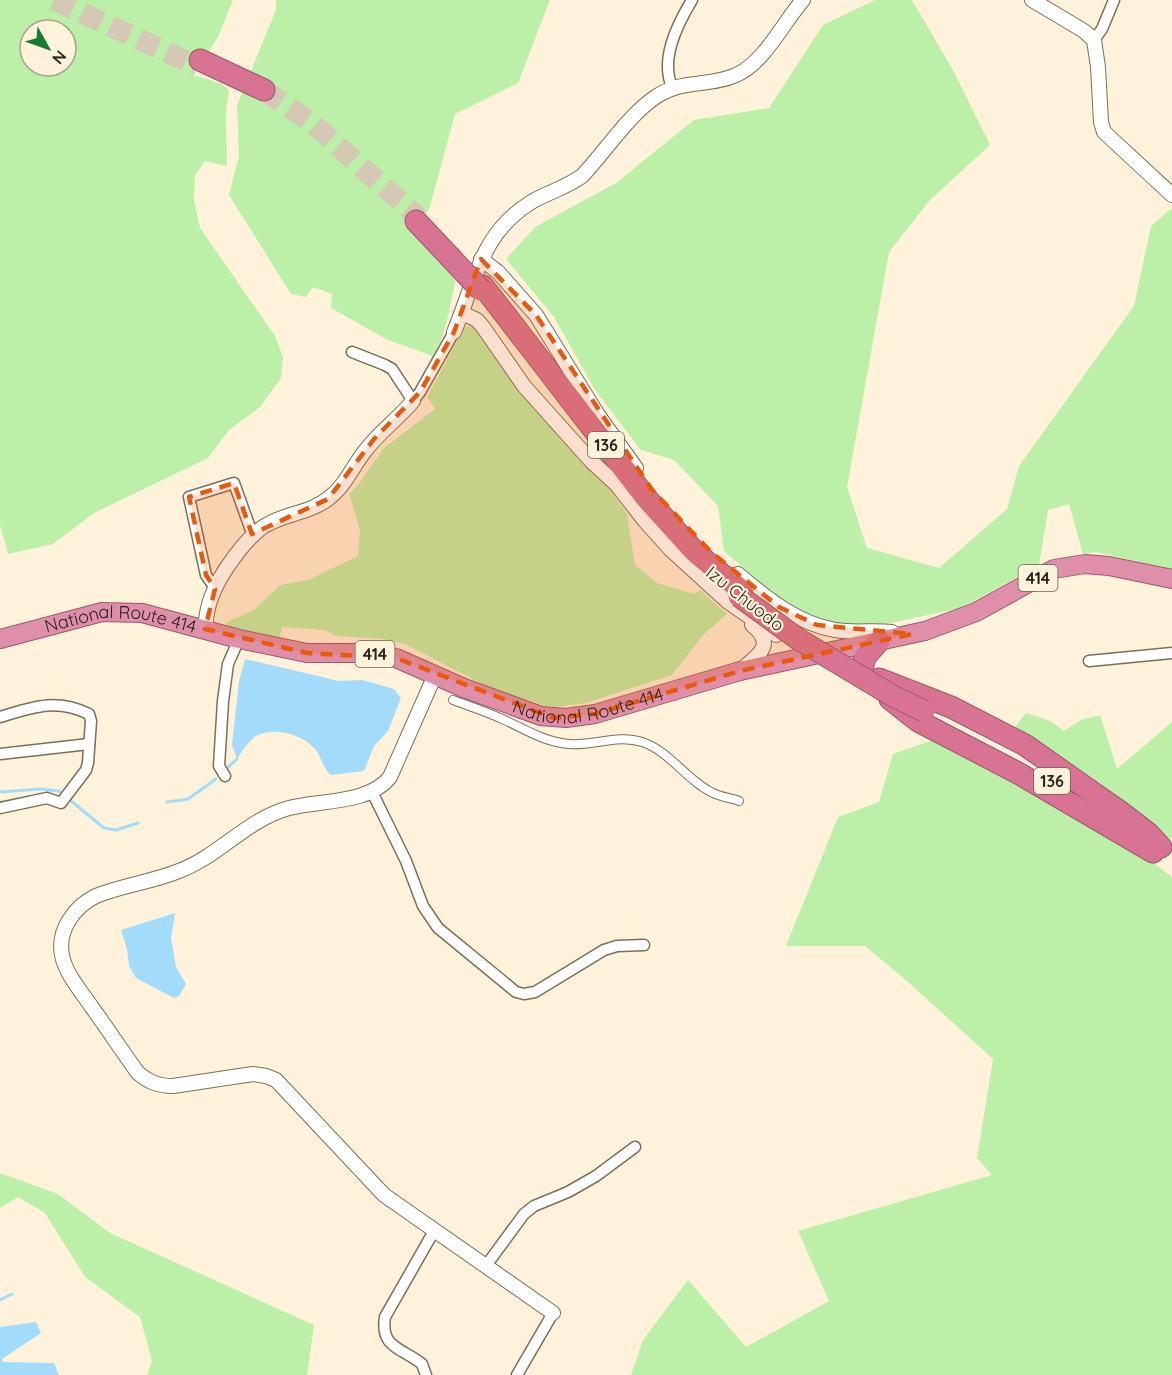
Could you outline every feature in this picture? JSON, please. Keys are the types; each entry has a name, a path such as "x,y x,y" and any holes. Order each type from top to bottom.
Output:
{"highway":[{"path":"199,63 262,93"},
{"name":"Izu Chuodo","path":"417,220 485,290 646,499 695,552 741,594"},
{"path":"485,290 510,309 598,415"},
{"name":"Izu Chuodo","path":"485,290 634,492 687,552 798,639 893,696 925,707 997,746 1166,855"},
{"path":"531,354 616,484"},
{"name":"National Route 414","path":"0,639 102,612 142,613 239,639 307,653 365,653 396,658 464,688 541,716 566,718 595,714 740,670 912,634 976,612 1044,574 1061,568 1085,564 1109,566 1172,579"},
{"path":"862,669 865,657 879,641"},
{"path":"832,650 862,669 900,688 951,707 1025,745 1149,834 1166,855"},
{"path":"812,654 875,688 918,721 1018,773 1114,831 1166,855"}],"street":[{"path":"672,87 667,77 669,55 680,22 692,0"},
{"path":"205,629 206,614 215,588 253,536 270,523 328,499 374,439 413,401 425,385 454,332 481,259 493,239 514,216 533,201 582,176 641,109 658,95 672,87 688,83 722,80 748,68 803,0"},
{"path":"1032,0 1084,31 1094,40 1101,122 1104,132 1172,195"},
{"path":"1094,40 1102,29 1114,0"},
{"path":"481,259 498,272 536,315 598,415 652,490 680,523 711,552 741,594 777,635 812,654"},
{"path":"462,313 477,320 524,387 591,461 616,484 670,549 741,594 779,607 817,625 834,630 912,634"},
{"path":"352,352 386,364 392,369 413,401"},
{"path":"215,588 206,574 189,497 234,483 253,536"},
{"path":"741,594 768,603 832,650"},
{"path":"740,670 759,655 763,649 764,638 741,594"},
{"path":"225,776 219,766 223,701 228,664 239,639"},
{"path":"1089,661 1172,653"},
{"path":"435,675 390,777 384,785 372,792 289,808 243,830 197,864 96,897 81,905 68,921 62,938 62,954 75,982 138,1073 148,1082 173,1086 253,1074 276,1080 384,1195 485,1268 553,1313 517,1375"},
{"path":"453,700 552,741 569,744 627,739 640,741 655,748 713,793 740,801"},
{"path":"0,717 43,705 84,711 89,714 91,721 86,770 61,803 47,798 0,808"},
{"path":"0,754 89,744"},
{"path":"372,792 406,861 429,915 438,928 516,992 524,994 535,992 603,950 617,946 644,945"},
{"path":"485,1268 524,1214 534,1206 568,1192 596,1176 635,1147"},
{"path":"426,1375 422,1364 394,1348 385,1333 384,1326 386,1317 434,1231"}],"highlighted area":[{"path":"481,259 536,315 652,490 711,552 779,607 817,625 912,634 740,671 595,714 553,718 396,658 307,653 205,629 215,589 206,575 189,497 234,483 252,534 328,499 374,439 420,392 454,332"}],"green space":[{"path":"0,0 233,0 218,37 194,75 222,84 229,90 226,111 227,166 205,161 195,175 194,200 200,228 275,336 283,357 281,378 260,407 229,430 208,458 94,513 53,544 8,554 0,525"},
{"path":"276,0 550,0 518,83 455,114 429,210 414,229 427,249 456,278 445,329 433,356 388,340 331,308 332,294 313,287 306,297 291,294 229,195 239,156 237,105 276,10"},
{"path":"875,0 912,0 954,72 990,145 930,200 889,252 847,487 867,548 939,568 1007,509 1019,466 1134,306 1151,226 1172,208 1172,569 1096,552 1083,554 1069,504 1048,510 1039,565 961,608 886,624 839,624 817,618 792,606 768,589 724,551 718,506 674,460 641,450 595,390 554,317 506,259 535,227 616,183 694,120 769,108 823,25"},
{"path":"471,326 480,334 507,375 611,491 627,514 635,565 657,583 694,594 700,590 727,614 702,636 672,675 586,703 556,707 545,706 484,685 405,644 383,639 336,636 324,630 282,627 279,640 233,630 225,623 254,610 280,585 308,580 358,556 360,530 349,494 384,448 435,409 427,397 464,328"},
{"path":"1026,713 1050,721 1064,731 1081,720 1100,715 1117,769 1172,722 1172,840 1096,780 1014,728"},
{"path":"950,734 1142,854 1172,877 1172,1375 631,1375 643,1340 688,1280 746,1347 829,1301 798,1231 992,1175 977,1158 993,1059 865,946 786,946 838,817 879,802 893,754"},
{"path":"0,1173 58,1194 110,1233 314,1325 307,1375 147,1375 152,1361 140,1317 85,1277 45,1213 18,1197 0,1208"}],"water":[{"path":"245,659 339,681 362,680 394,689 401,698 388,731 374,746 364,771 331,775 317,751 309,743 288,733 280,732 265,733 255,737 237,759 232,745 239,681"},
{"path":"175,913 171,938 176,967 186,984 179,996 174,998 136,978 129,966 121,930"},
{"path":"36,1322 41,1333 2,1359 3,1362 54,1363 59,1375 0,1375 0,1327"}],"waterway":[{"path":"225,770 237,759"},
{"path":"167,802 188,799 216,779"},
{"path":"0,792 40,789 59,791 104,828 116,830 138,823"},
{"path":"0,1300 12,1294"}],"tunnel":[{"path":"54,0 197,66"},
{"path":"264,90 312,123 419,218"}]}
